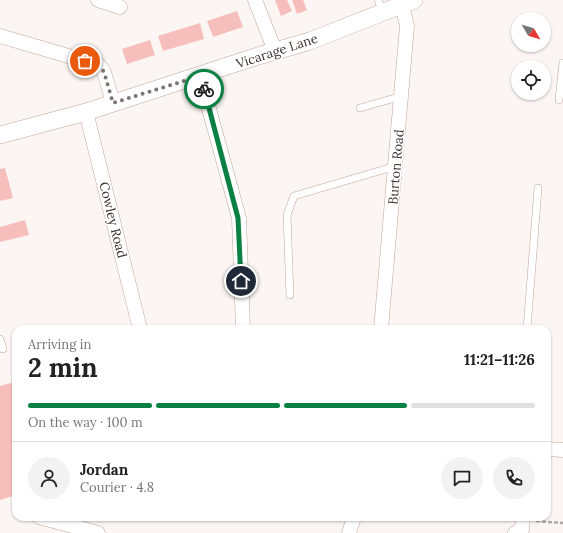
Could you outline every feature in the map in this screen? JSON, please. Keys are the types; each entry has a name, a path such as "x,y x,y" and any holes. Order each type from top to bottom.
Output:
{"street":[{"path":"101,0 120,7"},
{"path":"255,0 275,51"},
{"name":"Vicarage Lane","path":"0,135 86,112 310,41 381,6 408,3"},
{"name":"Burton Road","path":"382,325 402,96 408,3"},
{"path":"0,36 99,65 104,72 113,103"},
{"path":"200,76 238,218 244,325"},
{"name":"Cowley Road","path":"86,112 139,325"},
{"path":"551,449 563,450"},
{"path":"54,521 98,533"},
{"path":"349,533 353,521"},
{"path":"515,533 522,529 523,521"}],"lane":[{"path":"559,100 563,63"},
{"path":"360,108 402,96"},
{"path":"290,295 287,215 294,196 396,166"},
{"path":"527,325 538,188"},
{"path":"0,339 3,349"}],"path":[{"path":"543,521 563,523"}],"building":[{"path":"275,0 287,0 292,11 281,16"},
{"path":"292,0 303,0 307,10 297,14"},
{"path":"237,11 243,27 213,37 207,21"},
{"path":"200,23 204,39 163,51 158,36"},
{"path":"150,40 155,55 127,64 122,49"},
{"path":"5,168 13,198 0,201 0,169"},
{"path":"25,220 29,235 0,242 0,227"},
{"path":"12,383 12,496 0,500 0,386"}],"way so far":[{"path":"85,61 99,65 104,72 113,103 200,76 204,89"}],"route":[{"path":"204,89 238,218 241,281"}]}
